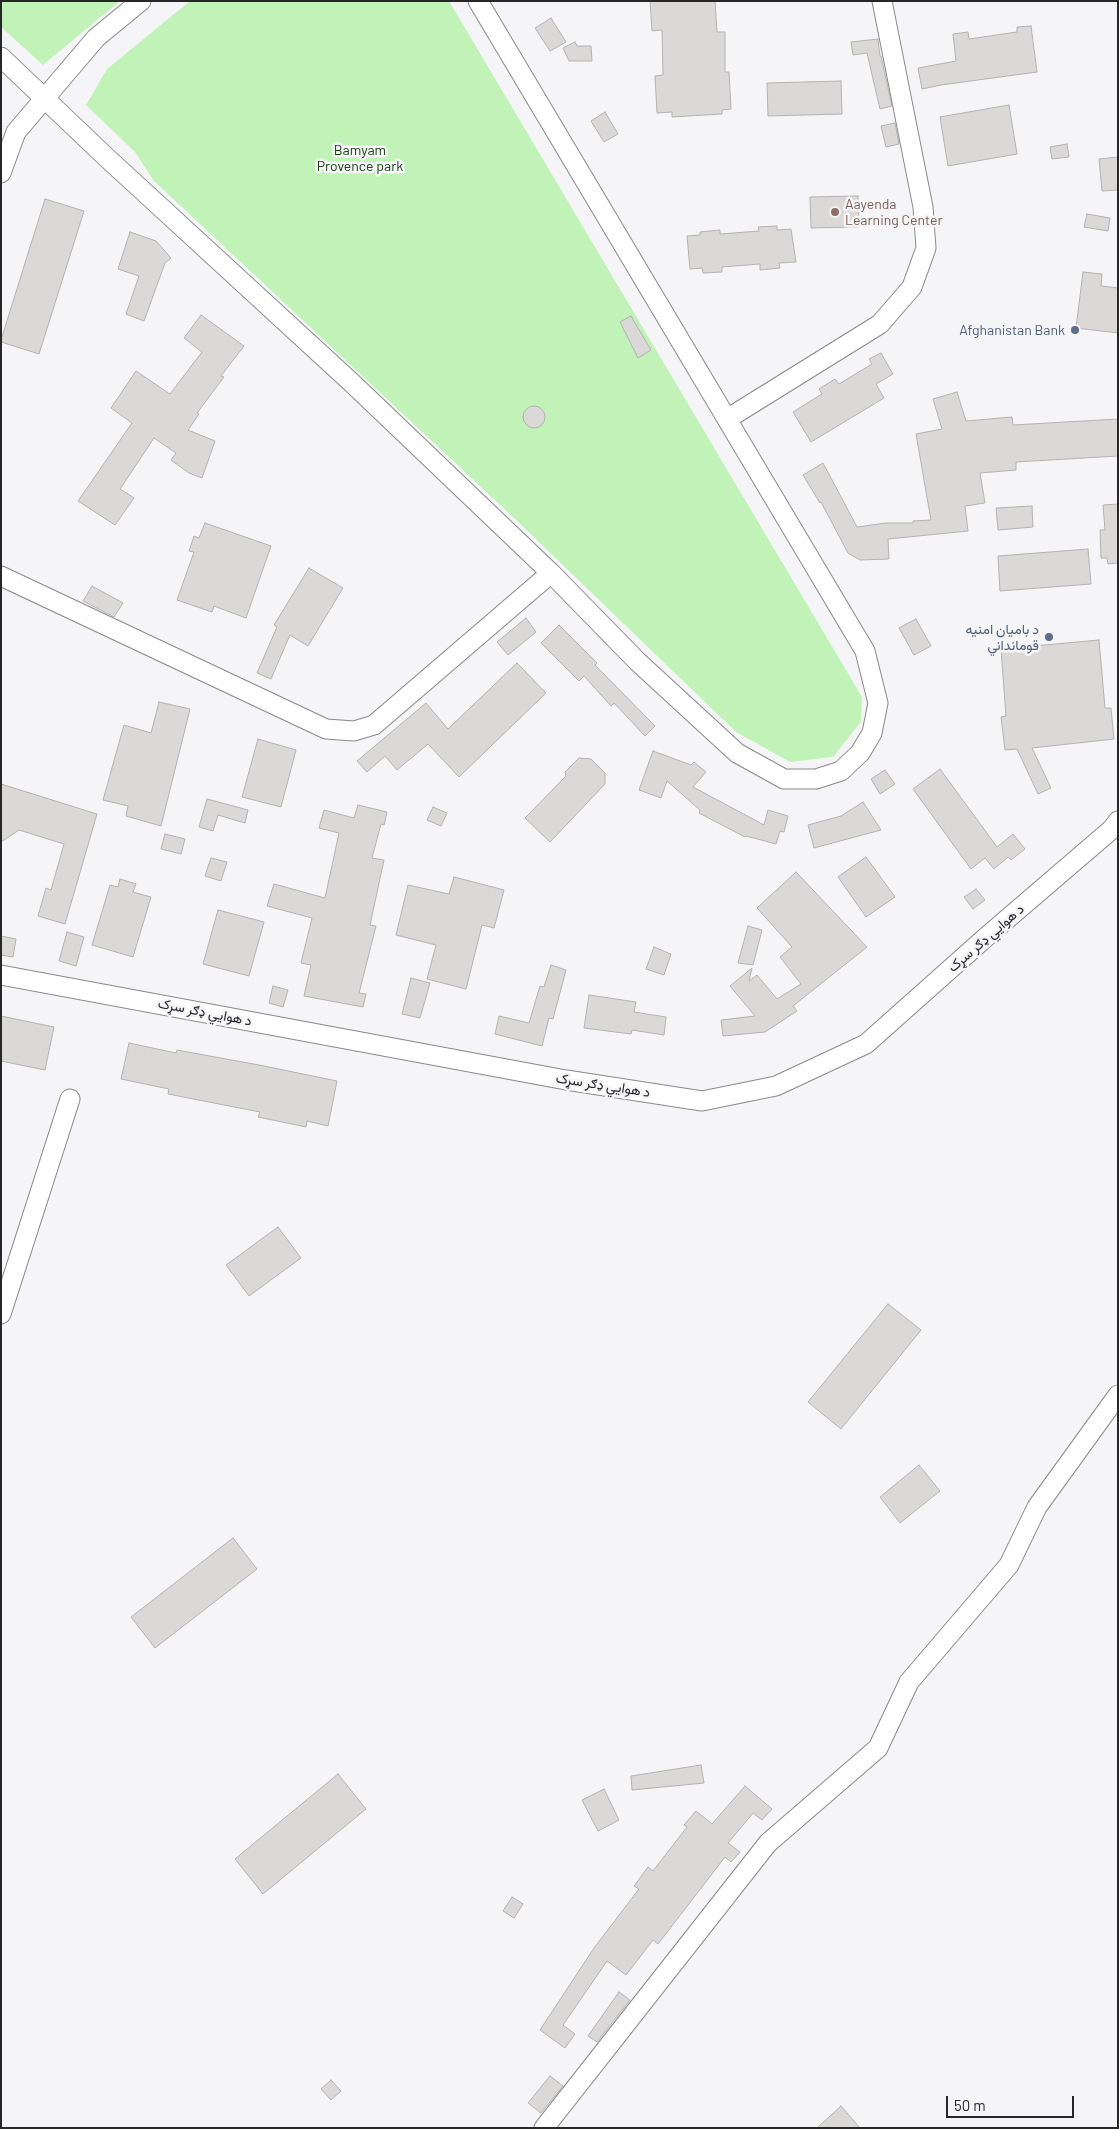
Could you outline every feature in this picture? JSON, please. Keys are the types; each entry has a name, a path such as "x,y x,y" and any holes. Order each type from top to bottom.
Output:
{"street":[{"path":"1,173 16,132 96,38 141,1"},
{"path":"1,58 46,98 106,158 352,383 551,573 638,662 737,753 784,779 816,779 841,771 860,753 872,733 878,703 865,651 478,1"},
{"path":"727,419 880,324 912,287 926,248 923,207 882,1"},
{"path":"1,576 326,729 354,731 374,725 551,573"},
{"name":"د هوايي ډګر سړک","path":"1,975 556,1078 702,1101 776,1086 866,1044 985,938 1112,829 1118,821"},
{"path":"1,1314 70,1099"},
{"path":"544,2128 768,1843 878,1748 909,1682 1008,1565 1036,1507 1118,1396"}],"green space":[{"path":"1,1 120,1 43,65 1,27"},
{"name":"Bamyam Provence park","path":"190,1 449,1 862,697 861,722 833,757 790,762 736,732 513,517 154,181 135,152 86,105 107,69"}],"building":[{"path":"650,1 715,1 717,32 725,32 725,72 729,72 731,109 722,110 722,114 672,117 672,112 657,113 655,76 663,75 662,30 652,31"},
{"path":"551,18 566,42 550,51 535,28"},
{"path":"1031,26 1037,72 922,89 918,68 956,61 953,34 968,32 969,39 1017,32 1017,27"},
{"path":"878,39 880,56 892,106 880,109 867,53 853,55 851,42"},
{"path":"575,42 577,46 591,46 592,61 569,61 563,48"},
{"path":"841,81 842,114 768,116 767,83"},
{"path":"1009,105 1017,154 948,166 940,117"},
{"path":"605,112 618,134 604,142 591,121"},
{"path":"895,123 899,144 886,147 881,126"},
{"path":"1067,144 1069,157 1052,159 1050,147"},
{"path":"1118,157 1118,190 1102,191 1099,159"},
{"name":"Aayenda Learning Center","path":"858,196 859,227 811,228 810,197"},
{"path":"45,199 84,211 39,354 1,342 1,340"},
{"path":"1087,214 1110,218 1108,231 1084,227"},
{"path":"777,226 777,230 791,229 796,262 779,263 780,268 760,270 760,264 722,267 722,272 703,273 702,268 690,269 687,236 700,235 700,232 720,230 720,234 759,231 758,227"},
{"path":"130,232 156,241 171,258 165,263 144,321 126,314 139,276 118,269"},
{"path":"1083,272 1102,274 1101,286 1118,288 1118,333 1076,328"},
{"path":"201,315 244,346 221,376 224,377 197,413 199,414 188,430 215,441 202,478 189,473 171,460 176,453 154,438 120,489 134,498 115,525 78,501 132,423 111,408 136,371 170,394 202,352 184,338"},
{"path":"631,316 651,350 638,358 620,322"},
{"path":"881,353 893,374 876,384 884,398 811,442 793,412 822,394 819,389 835,379 839,384 872,364 869,359"},
{"path":"957,392 966,421 1012,417 1013,425 1118,419 1118,456 1016,462 1016,470 980,473 985,503 965,506 968,531 888,539 889,559 860,560 848,553 821,502 803,475 823,463 857,527 931,520 916,434 942,429 933,399"},
{"path":"534,406 542,409 545,417 542,425 534,428 526,425 523,417 526,409"},
{"path":"1118,504 1118,563 1108,564 1107,558 1101,558 1100,530 1105,530 1103,505"},
{"path":"1032,506 1033,527 998,530 996,508"},
{"path":"205,523 271,546 246,618 214,606 212,612 177,600 194,552 189,551 194,536 199,538"},
{"path":"1088,549 1091,584 1000,591 998,556"},
{"path":"309,568 343,588 308,646 290,635 271,679 257,673 277,627 274,625"},
{"path":"92,586 123,603 114,617 83,601"},
{"path":"526,618 536,632 508,655 497,642"},
{"path":"916,619 931,646 914,655 899,628"},
{"path":"559,625 655,726 645,736 614,703 611,706 584,676 579,681 541,643"},
{"path":"1099,640 1105,708 1111,708 1114,739 1032,748 1051,788 1038,794 1017,749 1005,750 1001,717 1006,716 1001,649"},
{"path":"517,663 546,693 459,777 428,744 397,770 385,756 367,772 357,761 426,703 448,729"},
{"path":"159,702 190,709 161,826 126,816 128,806 103,800 124,725 151,733"},
{"path":"258,739 296,750 281,807 242,797"},
{"path":"653,751 691,765 694,762 706,772 693,787 764,825 768,810 788,816 784,832 780,831 776,844 745,837 699,813 700,810 667,781 661,798 639,790"},
{"path":"579,758 591,759 605,773 605,784 550,842 525,818 566,776 565,772"},
{"path":"940,769 997,847 1013,834 1025,849 1011,860 1008,857 994,869 985,858 971,869 913,789"},
{"path":"885,770 895,784 880,794 871,779"},
{"path":"1,784 97,814 65,924 38,916 46,888 51,890 64,844 19,830 1,842"},
{"path":"207,799 248,810 245,823 218,815 213,831 199,827"},
{"path":"863,802 881,830 814,848 808,825 841,816"},
{"path":"358,805 387,812 384,825 381,824 372,858 384,860 370,925 376,926 359,993 366,994 363,1007 304,996 311,965 301,963 312,918 267,906 274,884 325,898 339,833 319,828 324,810 354,818"},
{"path":"433,807 447,813 441,826 427,820"},
{"path":"165,834 185,839 181,854 161,849"},
{"path":"866,857 895,897 866,917 838,877"},
{"path":"211,858 227,862 221,881 205,876"},
{"path":"796,872 867,947 793,1006 797,1011 765,1032 723,1036 721,1020 755,1016 730,986 752,968 749,981 757,975 777,999 801,984 780,957 792,947 757,908"},
{"path":"454,877 504,890 494,928 482,925 466,989 427,979 436,945 396,935 408,885 449,894"},
{"path":"120,879 136,884 133,892 151,897 133,957 92,945 110,885 118,887"},
{"path":"976,889 985,900 973,909 964,897"},
{"path":"218,910 264,922 249,976 203,964"},
{"path":"748,926 762,930 753,965 738,963"},
{"path":"67,932 84,937 76,966 59,961"},
{"path":"1,936 16,939 13,957 1,955"},
{"path":"654,947 671,954 664,975 646,969"},
{"path":"551,965 566,970 553,1019 549,1018 542,1046 495,1034 499,1016 529,1023 540,986 544,987"},
{"path":"411,978 430,983 420,1018 402,1014"},
{"path":"273,986 288,990 283,1007 269,1003"},
{"path":"589,995 636,1002 634,1012 666,1017 664,1035 632,1030 631,1034 584,1028"},
{"path":"1,1016 54,1027 45,1070 1,1061"},
{"path":"129,1043 176,1053 177,1050 337,1081 328,1126 307,1121 306,1127 258,1117 260,1112 168,1094 169,1089 121,1079"},
{"path":"278,1227 301,1258 249,1296 226,1265"},
{"path":"888,1304 921,1330 841,1429 808,1402"},
{"path":"919,1465 940,1491 900,1523 880,1497"},
{"path":"233,1538 257,1569 155,1648 131,1617"},
{"path":"701,1765 704,1783 632,1790 631,1776"},
{"path":"338,1774 366,1809 263,1894 235,1859"},
{"path":"745,1786 772,1809 762,1820 753,1813 728,1843 740,1852 731,1862 725,1857 658,1944 653,1940 626,1975 607,1961 563,2025 575,2034 565,2048 540,2030 594,1948 639,1889 634,1886 648,1867 653,1871 687,1827 684,1825 696,1811 712,1824"},
{"path":"604,1789 619,1820 598,1831 582,1800"},
{"path":"512,1897 523,1904 514,1918 503,1911"},
{"path":"619,1992 630,2000 597,2042 588,2036"},
{"path":"550,2076 563,2086 541,2113 528,2103"},
{"path":"331,2080 341,2091 331,2100 321,2089"},
{"path":"841,2106 860,2128 817,2128"}],"place":[{"name":"Aayenda Learning Center","path":"835,212"},
{"name":"Afghanistan Bank","path":"1075,330"},
{"name":"د بامیان امنیه قومانداني","path":"1049,637"}]}
